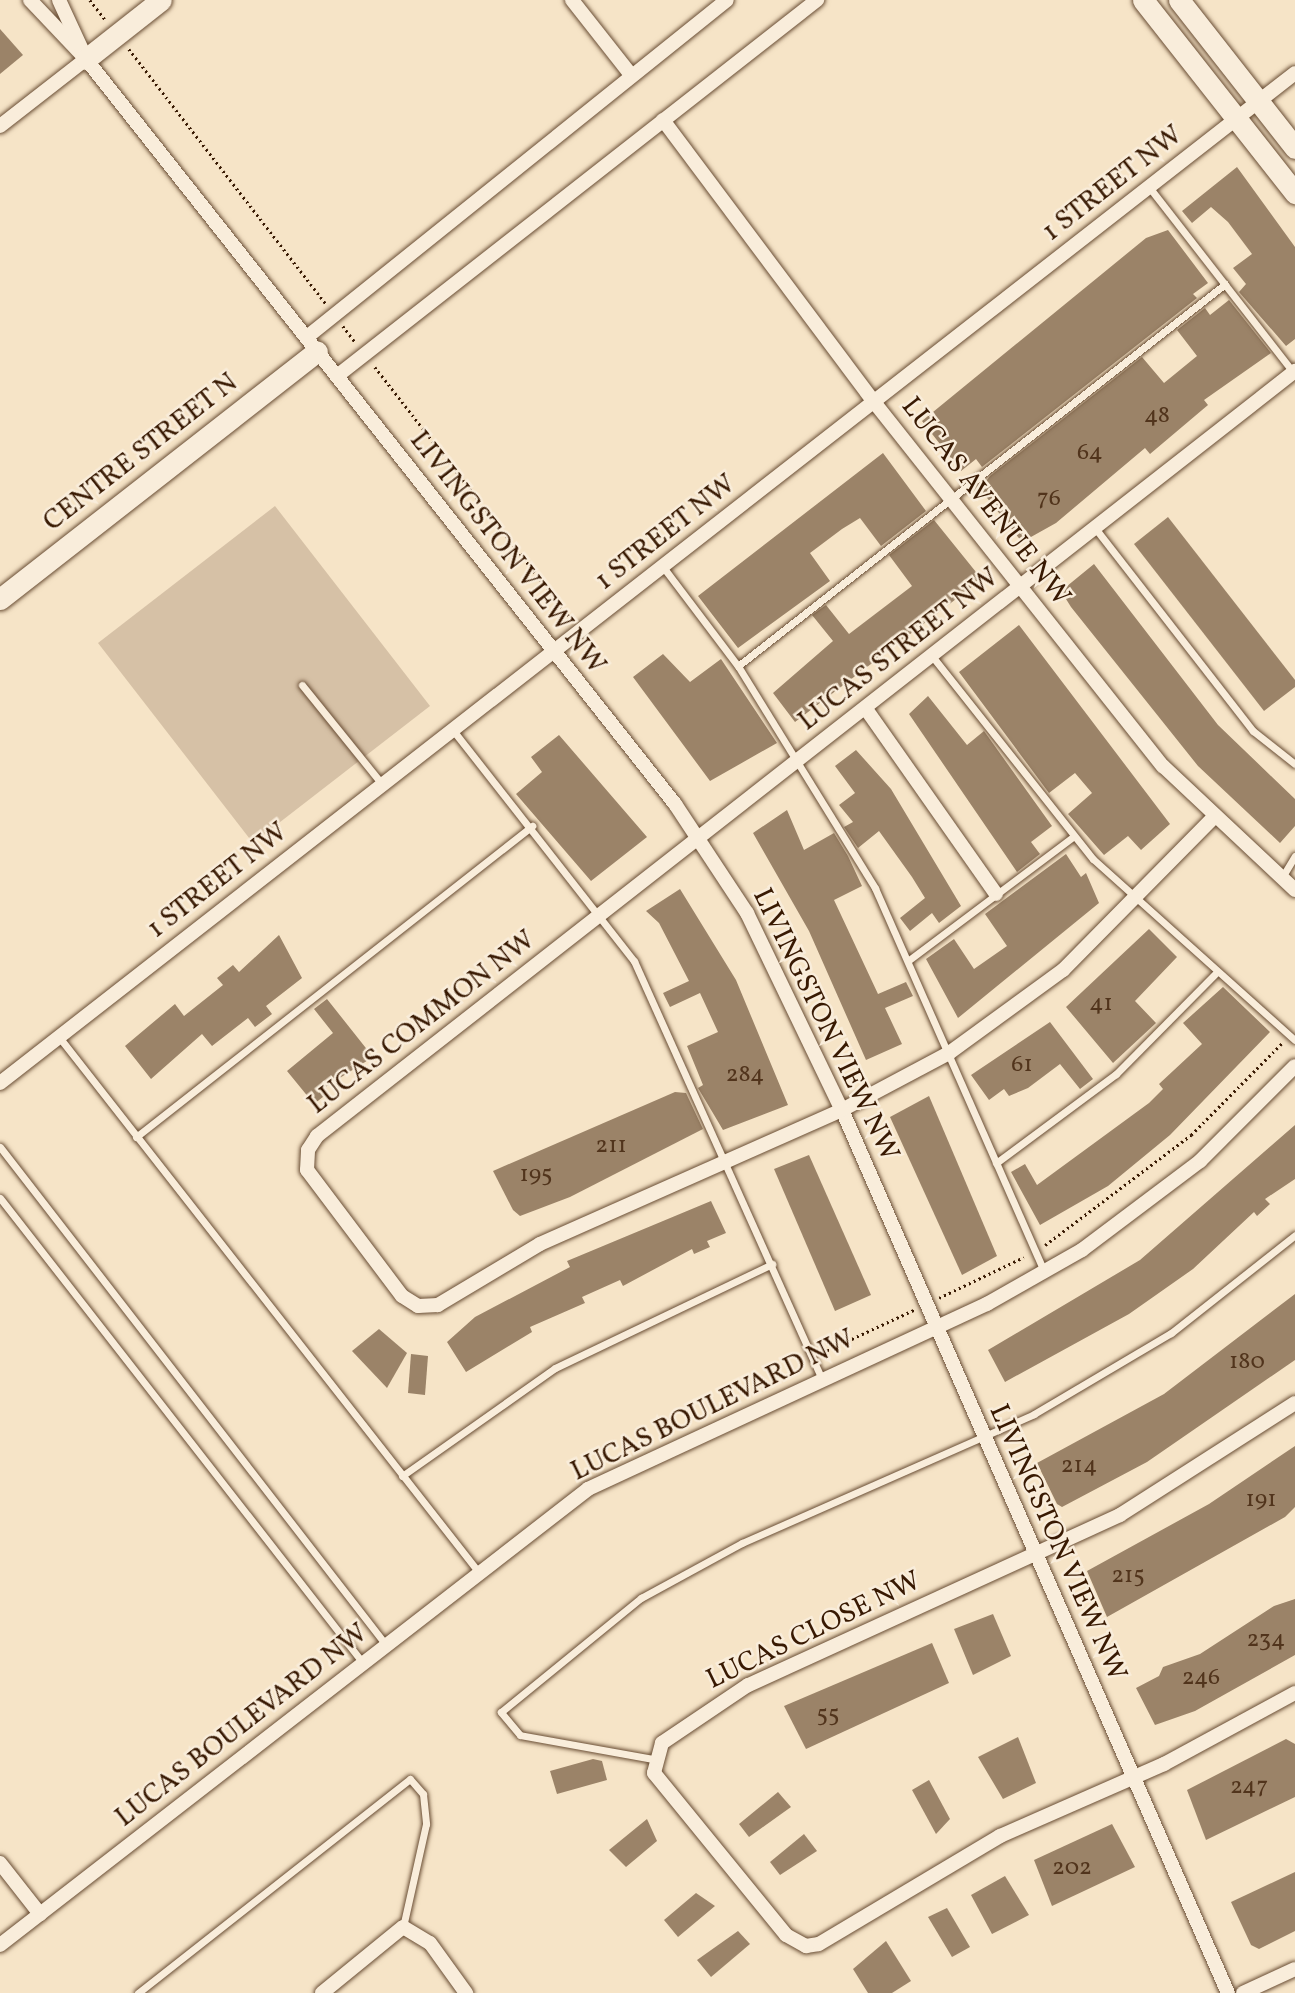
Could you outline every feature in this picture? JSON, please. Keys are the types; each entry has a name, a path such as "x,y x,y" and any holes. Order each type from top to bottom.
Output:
{"street":[{"path":"30,0 86,59"},
{"path":"59,0 86,59"},
{"path":"0,126 161,0"},
{"path":"572,0 631,75"},
{"path":"312,344 631,75 727,0"},
{"path":"337,376 817,0"},
{"path":"1143,0 1295,193"},
{"path":"1179,0 1295,148"},
{"name":"LIVINGSTON VIEW NW","path":"86,59 699,838 772,959 842,1110 935,1328 1228,1993"},
{"name":"1 STREET NW","path":"0,1083 1295,73"},
{"name":"LUCAS AVENUE NW","path":"663,120 874,401 1163,766 1213,818 1295,890"},
{"name":"CENTRE STREET N","path":"0,599 312,344"},
{"name":"LUCAS STREET NW","path":"699,838 1294,372"},
{"path":"866,709 996,894"},
{"name":"LUCAS COMMON NW","path":"699,838 317,1136 306,1160 311,1179 402,1296 427,1307 540,1244 842,1110 949,1053 1063,970 1213,818"},
{"name":"LUCAS BOULEVARD NW","path":"0,1945 588,1489 935,1328 1044,1273 1164,1191 1295,1066"},
{"name":"LUCAS CLOSE NW","path":"653,1759 683,1726 748,1685 1035,1555 1158,1495 1295,1403"},
{"path":"653,1759 654,1773 786,1935 806,1946 819,1944 1000,1836 1133,1778 1295,1693"},
{"path":"0,1863 40,1914"},
{"path":"322,1993 403,1927 430,1943 466,1993"},
{"path":"1243,1993 1295,1969"}],"lane":[{"path":"1149,187 1294,372"},
{"path":"738,666 1225,284"},
{"path":"1095,528 1253,731 1295,764"},
{"path":"663,567 738,666 860,859 909,960 1044,1273"},
{"path":"932,656 1074,836 1134,900 1215,974 1292,1037"},
{"path":"302,685 382,784"},
{"path":"452,729 602,914 650,989 822,1380"},
{"path":"136,1137 532,826"},
{"path":"909,960 1074,836"},
{"path":"1281,878 1295,856"},
{"path":"996,1163 1125,1066 1215,974"},
{"path":"59,1037 480,1574"},
{"path":"0,1147 387,1645"},
{"path":"0,1198 363,1663"},
{"path":"653,1759 528,1738 511,1730 501,1713 641,1598 696,1565 984,1438 1171,1333 1295,1235"},
{"path":"402,1476 555,1368 772,1264"},
{"path":"138,1993 410,1779 423,1794 426,1824 403,1927"}],"path":[{"path":"812,1357 1034,1251 1154,1167 1250,1081 1292,1037"}],"shaded area":[{"path":"275,506 430,706 253,843 98,643"}],"building":[{"path":"0,29 23,55 0,74"},
{"path":"1237,167 1295,247 1295,339 1286,346 1239,292 1246,284 1233,268 1252,254 1228,222 1211,207 1192,223 1182,211"},
{"path":"1168,230 1208,283 1193,294 1197,298 982,467 976,459 961,471 922,421 1146,238"},
{"path":"1229,300 1271,353 1204,400 1208,405 1150,454 1145,448 1056,523 1022,542 980,489 990,476 1142,357 1164,383 1197,356 1177,330 1205,308 1210,315"},
{"path":"883,453 926,511 881,546 860,518 842,529 810,553 830,581 738,648 698,596"},
{"path":"1168,517 1295,680 1295,687 1264,711 1134,544"},
{"path":"934,520 980,577 977,583 795,722 773,693 833,641 812,615 826,605 849,634 912,586 889,555"},
{"path":"1094,564 1218,725 1295,799 1295,826 1280,843 1198,766 1071,607 1061,591"},
{"path":"1019,625 1170,824 1141,850 1128,836 1104,855 1068,814 1092,793 1075,773 1049,793 959,672"},
{"path":"663,654 690,682 721,659 777,743 710,781 633,677"},
{"path":"928,696 967,745 984,731 1052,826 1031,842 1040,854 1017,872 909,714"},
{"path":"559,735 647,837 591,881 516,794 542,772 531,757"},
{"path":"856,750 891,789 961,906 939,923 932,913 910,931 900,918 925,898 912,877 879,831 858,848 844,827 853,822 839,805 855,793 835,766"},
{"path":"787,810 804,850 834,833 848,856 862,886 834,900 878,994 906,982 913,996 885,1008 902,1044 866,1060 809,931 753,833"},
{"path":"1066,854 1081,877 1086,873 1099,903 958,1018 926,959 954,939 974,969 1007,946 985,914"},
{"path":"680,889 736,980 788,1105 723,1130 698,1088 703,1085 687,1046 718,1032 700,993 670,1007 663,993 689,981 659,923 646,911"},
{"path":"1149,929 1177,957 1135,1001 1156,1023 1113,1063 1066,1007"},
{"path":"279,935 302,978 266,1006 272,1014 255,1027 248,1018 212,1046 202,1034 151,1079 125,1046 175,1004 184,1016 223,985 217,978 233,965 239,972"},
{"path":"1223,987 1270,1032 1170,1135 1108,1186 1040,1225 1011,1172 1025,1164 1037,1185 1149,1103 1163,1089 1159,1084 1202,1044 1183,1023"},
{"path":"327,999 373,1057 324,1088 328,1093 314,1104 287,1071 333,1033 314,1009"},
{"path":"1050,1022 1093,1079 1080,1089 1060,1064 1028,1088 1009,1096 1004,1089 989,1100 971,1075"},
{"path":"675,1092 686,1093 703,1129 570,1197 520,1216 513,1210 493,1171"},
{"path":"929,1096 997,1256 962,1275 890,1117"},
{"path":"1295,1125 1295,1179 1265,1199 1270,1204 1257,1216 1254,1212 1193,1269 1129,1314 1005,1382 988,1350 1140,1260"},
{"path":"809,1155 871,1295 835,1311 774,1169"},
{"path":"711,1201 726,1233 707,1241 710,1247 694,1254 692,1249 623,1286 620,1280 582,1297 585,1303 530,1327 532,1332 466,1372 447,1342 475,1317 570,1267 567,1261"},
{"path":"1295,1294 1295,1360 1147,1462 1062,1507 1057,1504 1037,1463 1164,1394"},
{"path":"379,1329 407,1353 387,1388 352,1351"},
{"path":"411,1354 428,1356 425,1395 408,1393"},
{"path":"1295,1446 1295,1507 1285,1517 1107,1617 1087,1571 1209,1504"},
{"path":"1295,1599 1295,1655 1195,1711 1155,1725 1136,1688 1159,1676 1163,1667 1200,1654 1274,1606"},
{"path":"993,1614 1011,1656 973,1675 954,1629"},
{"path":"932,1643 949,1683 806,1749 784,1706"},
{"path":"1018,1737 1036,1783 1003,1799 978,1757"},
{"path":"1286,1739 1295,1744 1295,1797 1206,1840 1187,1790"},
{"path":"593,1759 602,1761 607,1780 557,1794 550,1771"},
{"path":"929,1780 950,1819 936,1834 912,1790"},
{"path":"778,1792 791,1807 749,1837 739,1824"},
{"path":"647,1819 657,1841 626,1867 609,1850"},
{"path":"1112,1824 1135,1867 1052,1906 1034,1860"},
{"path":"804,1834 817,1851 780,1875 770,1862"},
{"path":"1295,1872 1295,1931 1259,1949 1251,1945 1231,1902"},
{"path":"1005,1876 1029,1915 992,1934 971,1895"},
{"path":"696,1893 715,1906 678,1937 664,1920"},
{"path":"947,1908 970,1947 952,1957 928,1917"},
{"path":"738,1931 750,1944 711,1977 697,1960"},
{"path":"886,1941 911,1981 892,1993 868,1993 853,1969"}]}
